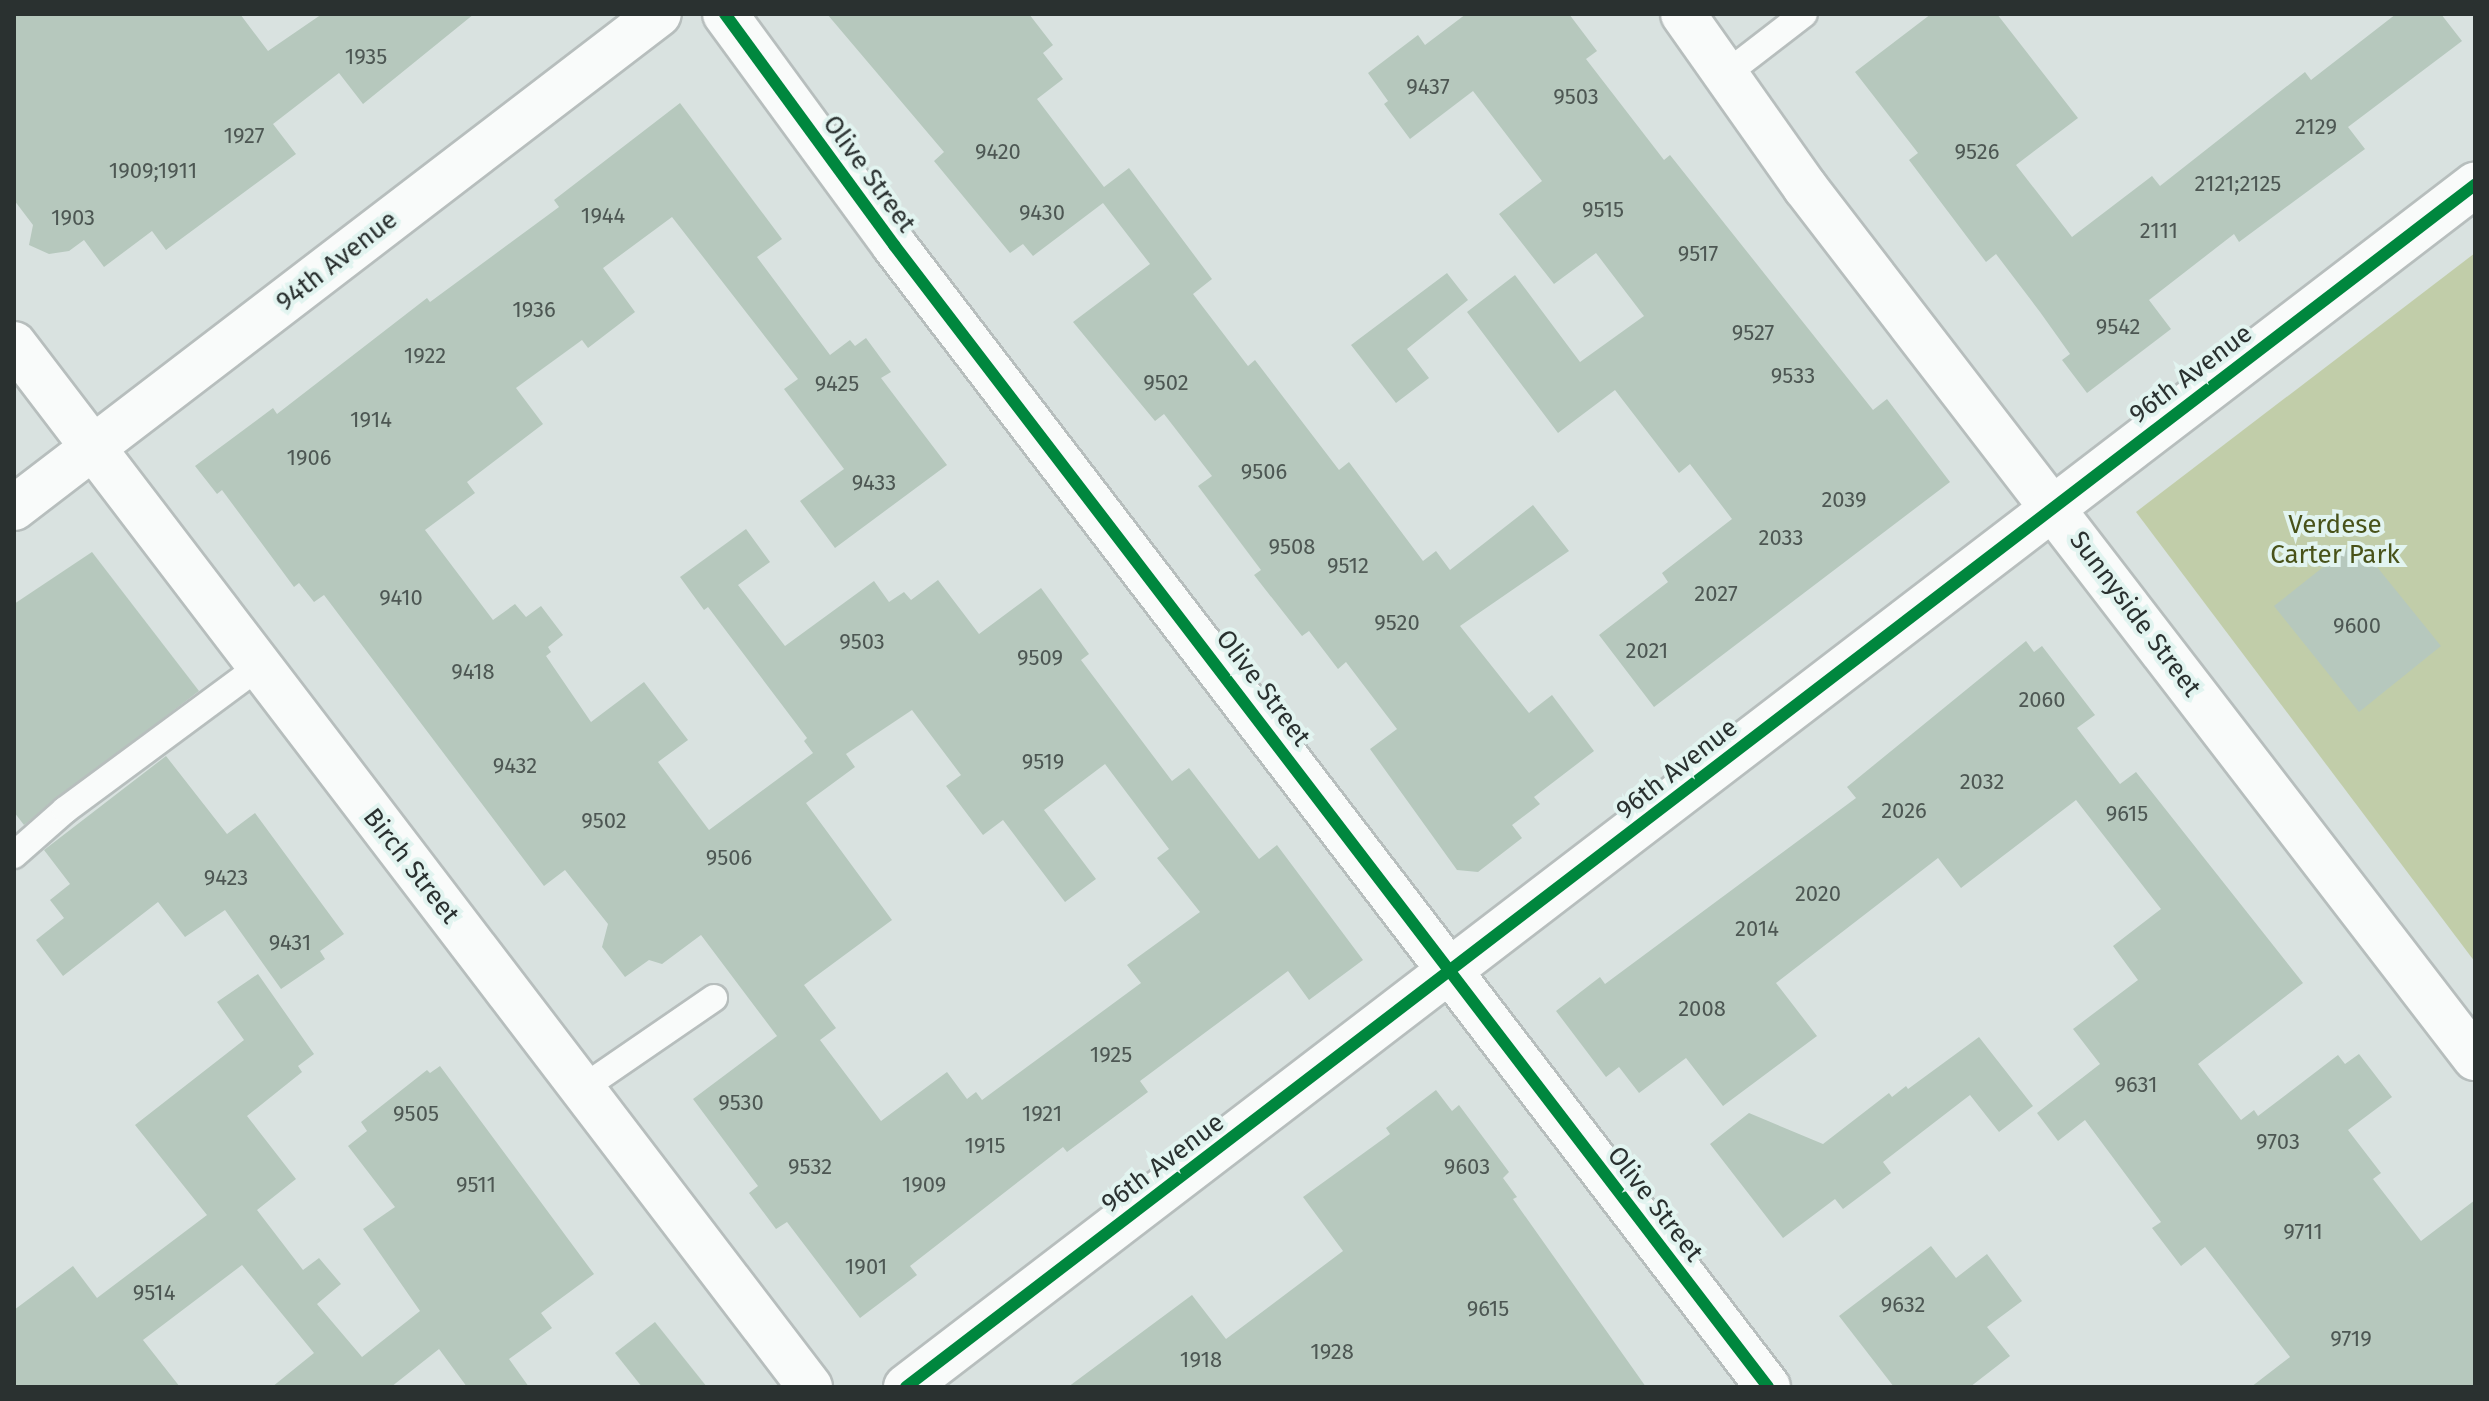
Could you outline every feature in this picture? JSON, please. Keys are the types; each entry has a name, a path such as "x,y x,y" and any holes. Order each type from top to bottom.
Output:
{"street":[{"name":"94th Avenue","path":"14,508 659,14"},
{"name":"Olive Street","path":"725,14 894,245 1768,1387"},
{"name":"Sunnyside Street","path":"1683,14 1805,187 2475,1058"},
{"name":"96th Avenue","path":"906,1387 2475,185"},
{"name":"Birch Street","path":"14,344 810,1387"}],"lane":[{"path":"1726,74 1804,14"},
{"path":"14,855 65,810 261,665"},
{"path":"583,1088 714,998"}],"green space":[{"name":"Verdese Carter Park","path":"2475,253 2475,962 2136,512"}],"building":[{"path":"14,14 240,14 268,51 322,14 474,14 363,104 339,73 273,124 296,154 166,250 152,231 104,267 84,240 69,251 49,254 29,245 33,225 14,200"},
{"path":"827,14 1029,14 1053,45 1043,53 1063,79 1037,99 1104,187 1129,168 1212,279 1193,294 1248,366 1255,360 1339,470 1349,462 1423,561 1436,551 1450,570 1533,505 1569,551 1460,626 1529,713 1552,695 1594,751 1534,797 1540,804 1512,825 1522,838 1478,872 1457,870 1370,749 1397,729 1346,662 1338,669 1309,631 1302,636 1254,575 1261,570 1198,486 1212,476 1164,414 1155,421 1073,322 1150,264 1103,203 1033,256 1023,244 1010,253 934,161 944,152"},
{"path":"1466,14 1569,14 1597,51 1586,59 1664,160 1670,155 1873,410 1887,399 1950,482 1654,707 1599,635 1668,582 1662,573 1732,519 1690,464 1679,473 1615,390 1558,433 1467,312 1515,275 1580,362 1644,316 1596,253 1554,284 1499,214 1542,181 1473,91 1410,139 1384,104 1388,101 1368,73 1418,35 1425,45"},
{"path":"1931,14 1997,14 2078,118 2016,165 2072,237 2152,176 2160,186 2305,72 2311,80 2396,14 2441,14 2462,41 2348,127 2365,149 2239,242 2234,234 2149,300 2171,329 2087,393 2062,360 2070,354 2040,312 1996,254 1986,262 1909,160 1918,153 1855,72"},
{"path":"680,103 782,239 757,257 830,355 850,340 855,346 866,338 891,372 881,378 947,465 835,548 800,501 844,469 784,389 798,379 672,217 603,268 635,312 588,348 582,340 516,388 543,424 467,482 475,493 425,530 493,620 515,604 526,617 541,606 563,635 548,647 551,652 546,656 591,722 644,682 688,740 658,762 709,830 813,753 804,741 807,738 708,607 704,610 680,577 746,529 770,562 738,585 785,646 874,581 889,602 904,592 911,600 938,580 979,634 1041,588 1089,654 1081,660 1172,781 1189,768 1259,859 1277,845 1363,960 1309,1000 1288,971 1140,1081 1148,1092 1067,1152 1063,1147 910,1266 917,1275 860,1318 787,1222 776,1229 749,1193 758,1186 693,1099 777,1036 701,935 662,964 649,960 625,977 602,947 608,924 565,870 544,886 324,595 314,602 299,583 294,587 222,490 217,494 195,466 273,408 277,414 427,298 430,302 559,207 554,200","holes":["912,710 961,775 946,786 983,835 1003,820 1065,902 1096,879 1044,810 1105,764 1169,849 1157,858 1200,912 1127,965 1141,983 982,1100 976,1092 967,1099 947,1072 881,1121 820,1040 836,1028 804,985 892,920 806,803 855,767 846,754"]},
{"path":"1447,273 1468,300 1407,349 1429,378 1396,403 1351,345"},
{"path":"2356,541 2441,646 2359,712 2274,606"},
{"path":"92,552 199,691 24,825 14,812 14,604"},
{"path":"2026,641 2034,652 2042,646 2095,715 2077,728 2120,784 2136,772 2303,983 2198,1064 2241,1120 2254,1110 2258,1116 2338,1055 2345,1064 2359,1054 2392,1097 2348,1130 2381,1173 2373,1179 2421,1241 2475,1200 2475,1387 2251,1387 2290,1357 2205,1247 2181,1266 2152,1228 2161,1222 2085,1120 2058,1141 2037,1113 2100,1064 2073,1029 2138,980 2113,946 2161,909 2076,800 1961,888 1938,858 1776,983 1817,1036 1723,1106 1686,1058 1639,1093 1619,1067 1606,1077 1556,1011 1600,977 1605,984 1856,798 1847,787"},
{"path":"166,756 227,834 255,813 344,934 320,951 325,959 281,989 225,910 185,937 158,902 63,976 36,940 64,918 50,900 70,884 44,850"},
{"path":"258,974 314,1054 298,1066 302,1072 247,1116 296,1179 257,1210 303,1270 319,1258 341,1284 317,1304 362,1357 420,1311 363,1229 395,1207 348,1146 367,1131 361,1122 427,1070 430,1073 440,1066 594,1274 541,1313 552,1328 509,1359 529,1387 467,1387 439,1349 391,1387 272,1387 314,1353 242,1265 143,1340 180,1387 14,1387 14,1310 73,1266 97,1298 207,1215 135,1125 244,1040 217,1002"},
{"path":"1979,1037 2033,1106 1999,1132 1970,1095 1883,1162 1891,1173 1843,1209 1835,1199 1783,1238 1710,1144 1749,1113 1823,1144 1889,1093 1892,1097 1906,1086 1908,1089"},
{"path":"1436,1090 1452,1111 1459,1105 1509,1172 1503,1178 1517,1197 1513,1199 1646,1387 1068,1387 1192,1295 1226,1339 1343,1251 1303,1197 1390,1134 1386,1128"},
{"path":"1931,1246 1956,1278 1987,1254 2022,1301 1987,1327 2010,1356 1970,1387 1894,1387 1839,1316"},
{"path":"655,1322 707,1387 642,1387 615,1353"}],"cycle path":[{"path":"725,14 894,245 1768,1387"},
{"path":"906,1387 2475,185"}]}
